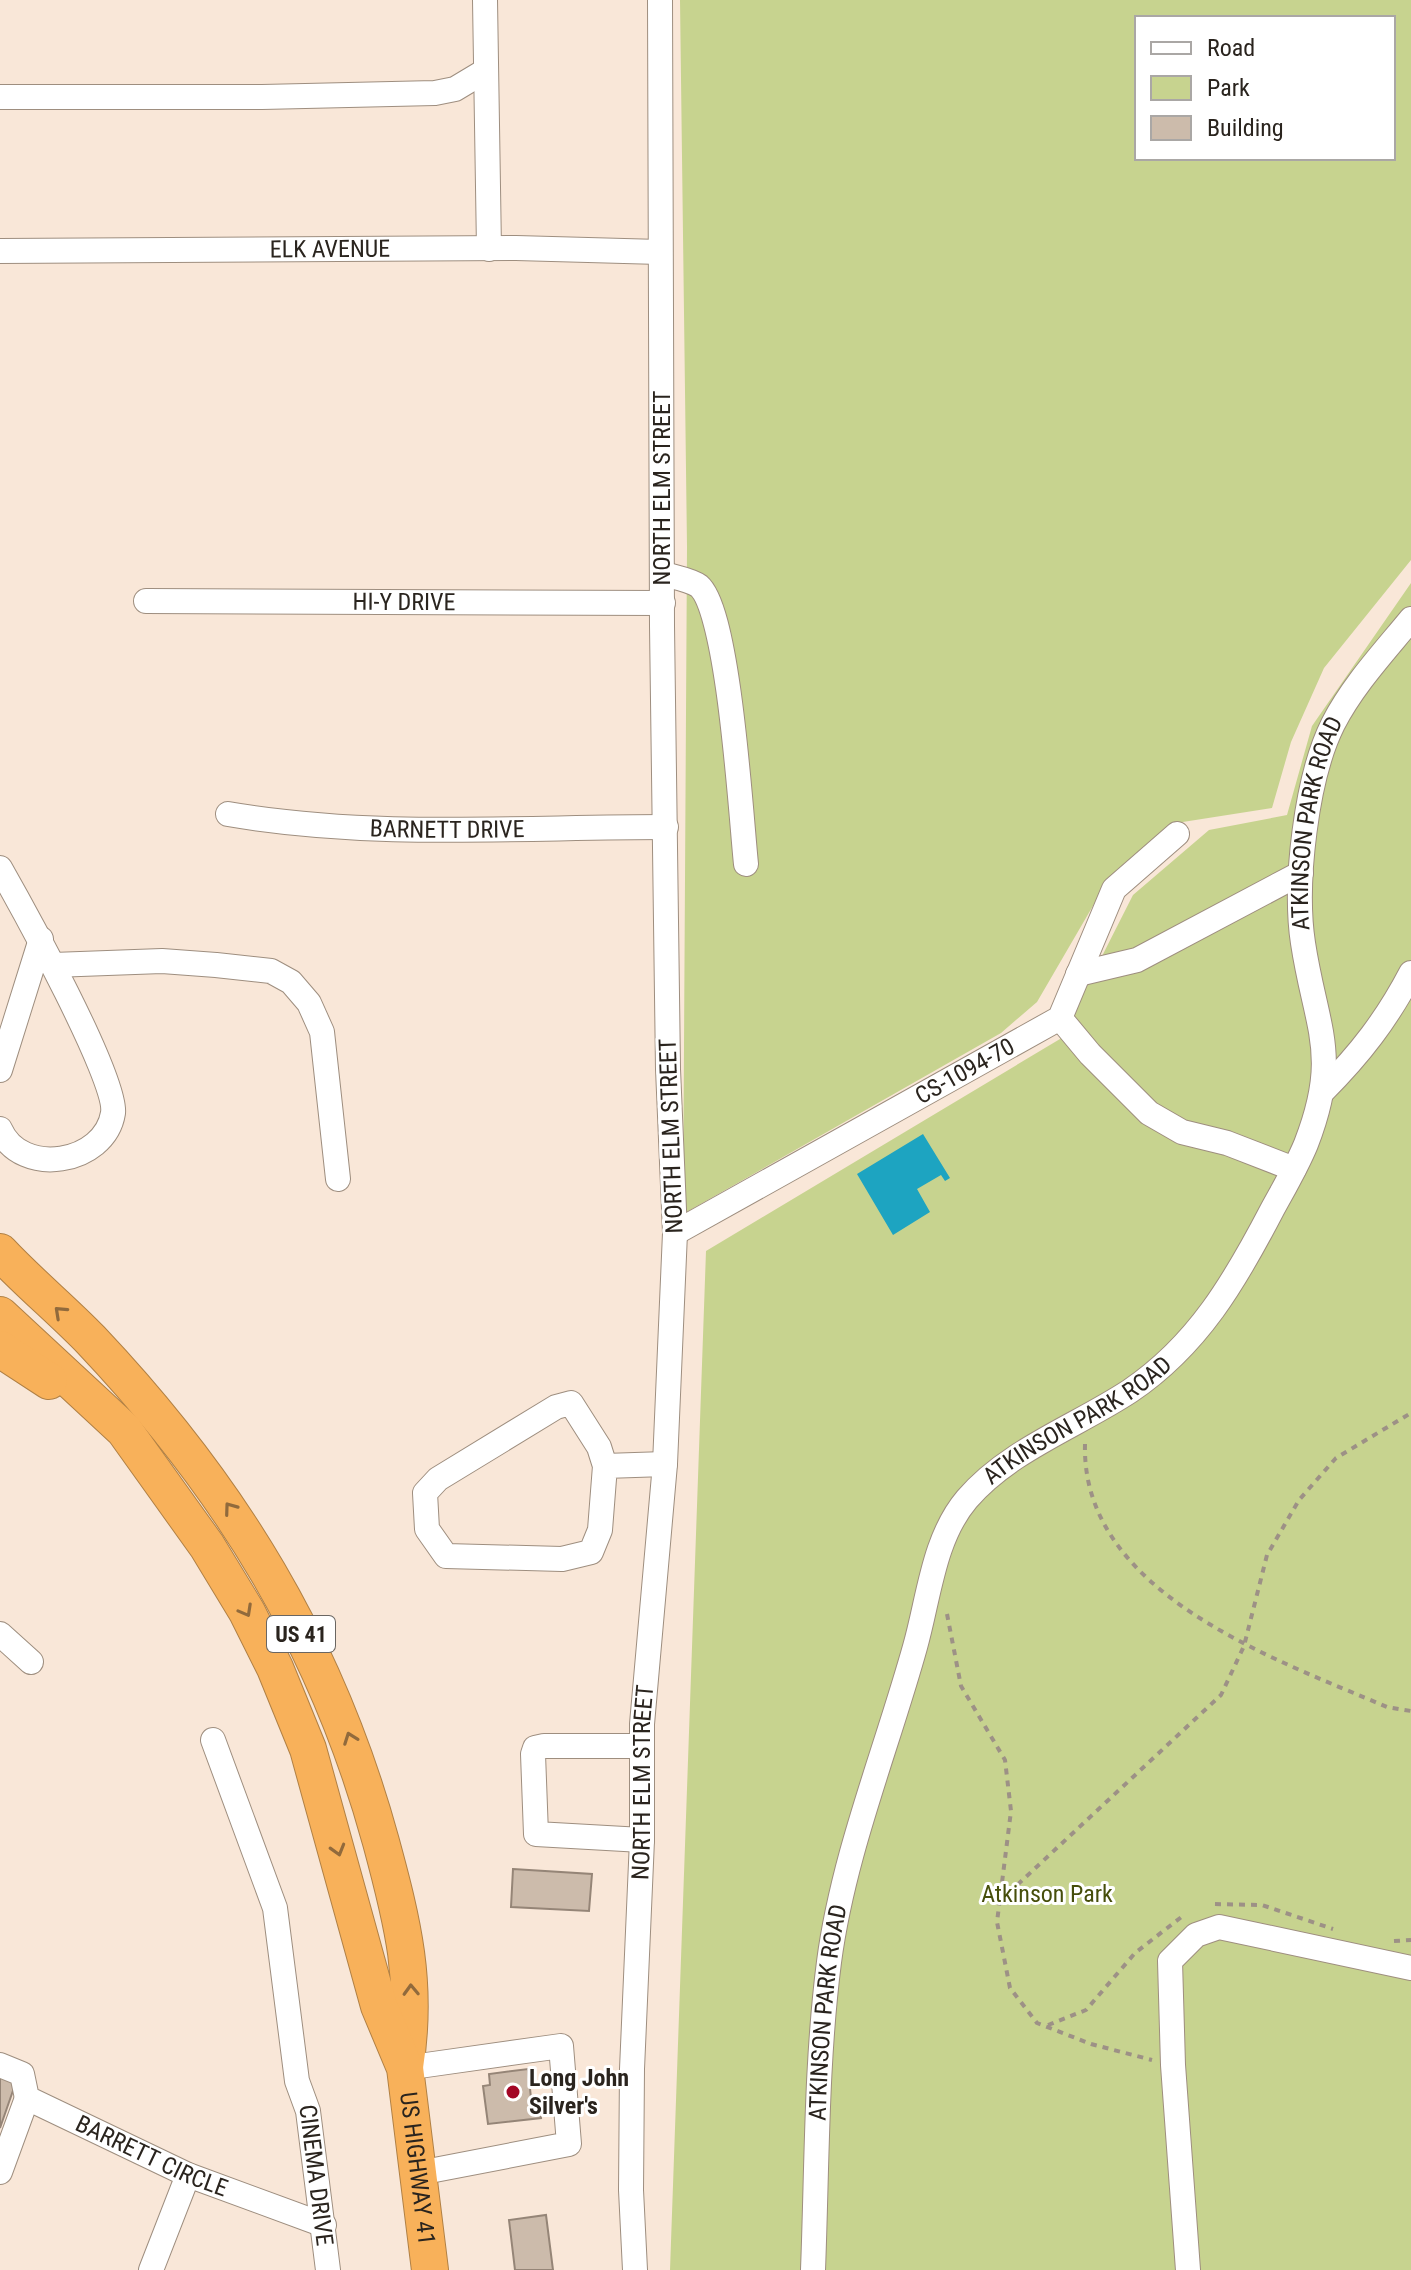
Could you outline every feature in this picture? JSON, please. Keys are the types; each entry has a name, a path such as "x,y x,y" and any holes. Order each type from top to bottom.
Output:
{"highway":[{"path":"0,1252 13,1270"},
{"name":"US 41","path":"13,1270 110,1362 235,1514 289,1609 342,1716 362,1772 405,1937 412,1985 412,2025 405,2068"},
{"name":"US 41","path":"0,1315 124,1430 207,1546 247,1612 275,1668 308,1749 379,2006 405,2068"},
{"path":"0,1349 124,1430"},
{"name":"US HIGHWAY 41","path":"405,2068 430,2270"}],"street":[{"path":"485,0 489,249"},
{"name":"NORTH ELM STREET","path":"635,2270 631,2190 632,2069 642,1840 642,1746 665,1464 675,1233 668,1069 660,0"},
{"path":"0,97 262,97 435,93 455,89 485,71"},
{"name":"ELK AVENUE","path":"0,251 489,249 660,252"},
{"path":"664,574 699,586 713,611 730,709 746,864"},
{"name":"HI-Y DRIVE","path":"146,601 663,603"},
{"name":"ATKINSON PARK ROAD","path":"813,2270 829,1959 847,1875 916,1644 939,1552 955,1516 980,1485 1013,1460 1167,1363 1201,1329 1227,1291 1304,1150 1323,1091 1324,1042 1303,946 1299,902 1319,766 1332,726 1352,691 1411,619"},
{"name":"BARNETT DRIVE","path":"228,814 280,823 448,832 666,827"},
{"path":"1177,834 1114,889 1060,1018 1090,1054 1149,1113 1182,1132 1227,1143 1294,1169"},
{"path":"0,868 41,939 96,1059 114,1110 106,1131 89,1147 71,1157 44,1161 21,1152 0,1129"},
{"path":"1078,974 1137,960 1301,873"},
{"path":"0,1070 41,939"},
{"path":"53,965 189,963 271,971 291,982 309,1003 322,1032 338,1179"},
{"path":"1323,1091 1362,1053 1390,1014 1411,973"},
{"name":"CS-1094-70","path":"675,1233 1060,1018"},
{"path":"571,1403 599,1447 605,1466 600,1530 591,1552 562,1559 446,1556 427,1529 425,1493 438,1479 556,1407 571,1403"},
{"path":"605,1466 665,1464"},
{"path":"0,1634 31,1662"},
{"name":"CINEMA DRIVE","path":"213,1740 275,1908 297,2081 308,2111 328,2270"},
{"path":"642,1746 544,1746 535,1748 533,1754 536,1834 642,1840"},
{"path":"1188,2270 1173,2065 1170,1961 1196,1935 1219,1927 1411,1968"},
{"path":"405,2068 561,2046 569,2144 419,2173"},
{"path":"0,2065 22,2074 27,2098 0,2172"},
{"name":"BARRETT CIRCLE","path":"27,2098 188,2175 324,2225"},
{"path":"151,2270 188,2175"}],"path":[{"path":"1000,1901 1221,1695 1244,1646 1267,1555 1299,1500 1336,1458 1411,1413"},
{"path":"1085,1417 1084,1465 1105,1531 1147,1580 1244,1646 1387,1707 1411,1711"},
{"path":"946,1610 961,1686 1005,1760 1011,1811 997,1922 1010,1988 1037,2023 1091,2044 1173,2065"}],"green space":[{"path":"680,0 1411,0 1411,560 1324,668 1291,742 1272,808 1170,824 1108,880 1037,1002 1001,1033 683,1214 687,547"},
{"name":"Atkinson Park","path":"1411,583 1411,2270 670,2270 706,1251 1060,1039 1133,895 1209,830 1287,815 1312,726"}],"water":[{"path":"923,1134 950,1178 945,1181 941,1175 917,1189 930,1212 893,1235 857,1174"}],"building":[{"path":"513,1869 592,1874 589,1911 511,1907"},
{"path":"528,2069 531,2098 538,2097 541,2118 488,2124 483,2086 490,2085 489,2074"},
{"path":"0,2077 16,2082 0,2128"},
{"path":"546,2215 553,2270 515,2270 509,2220"}],"place":[{"name":"Long John Silver's","path":"513,2092"}]}
